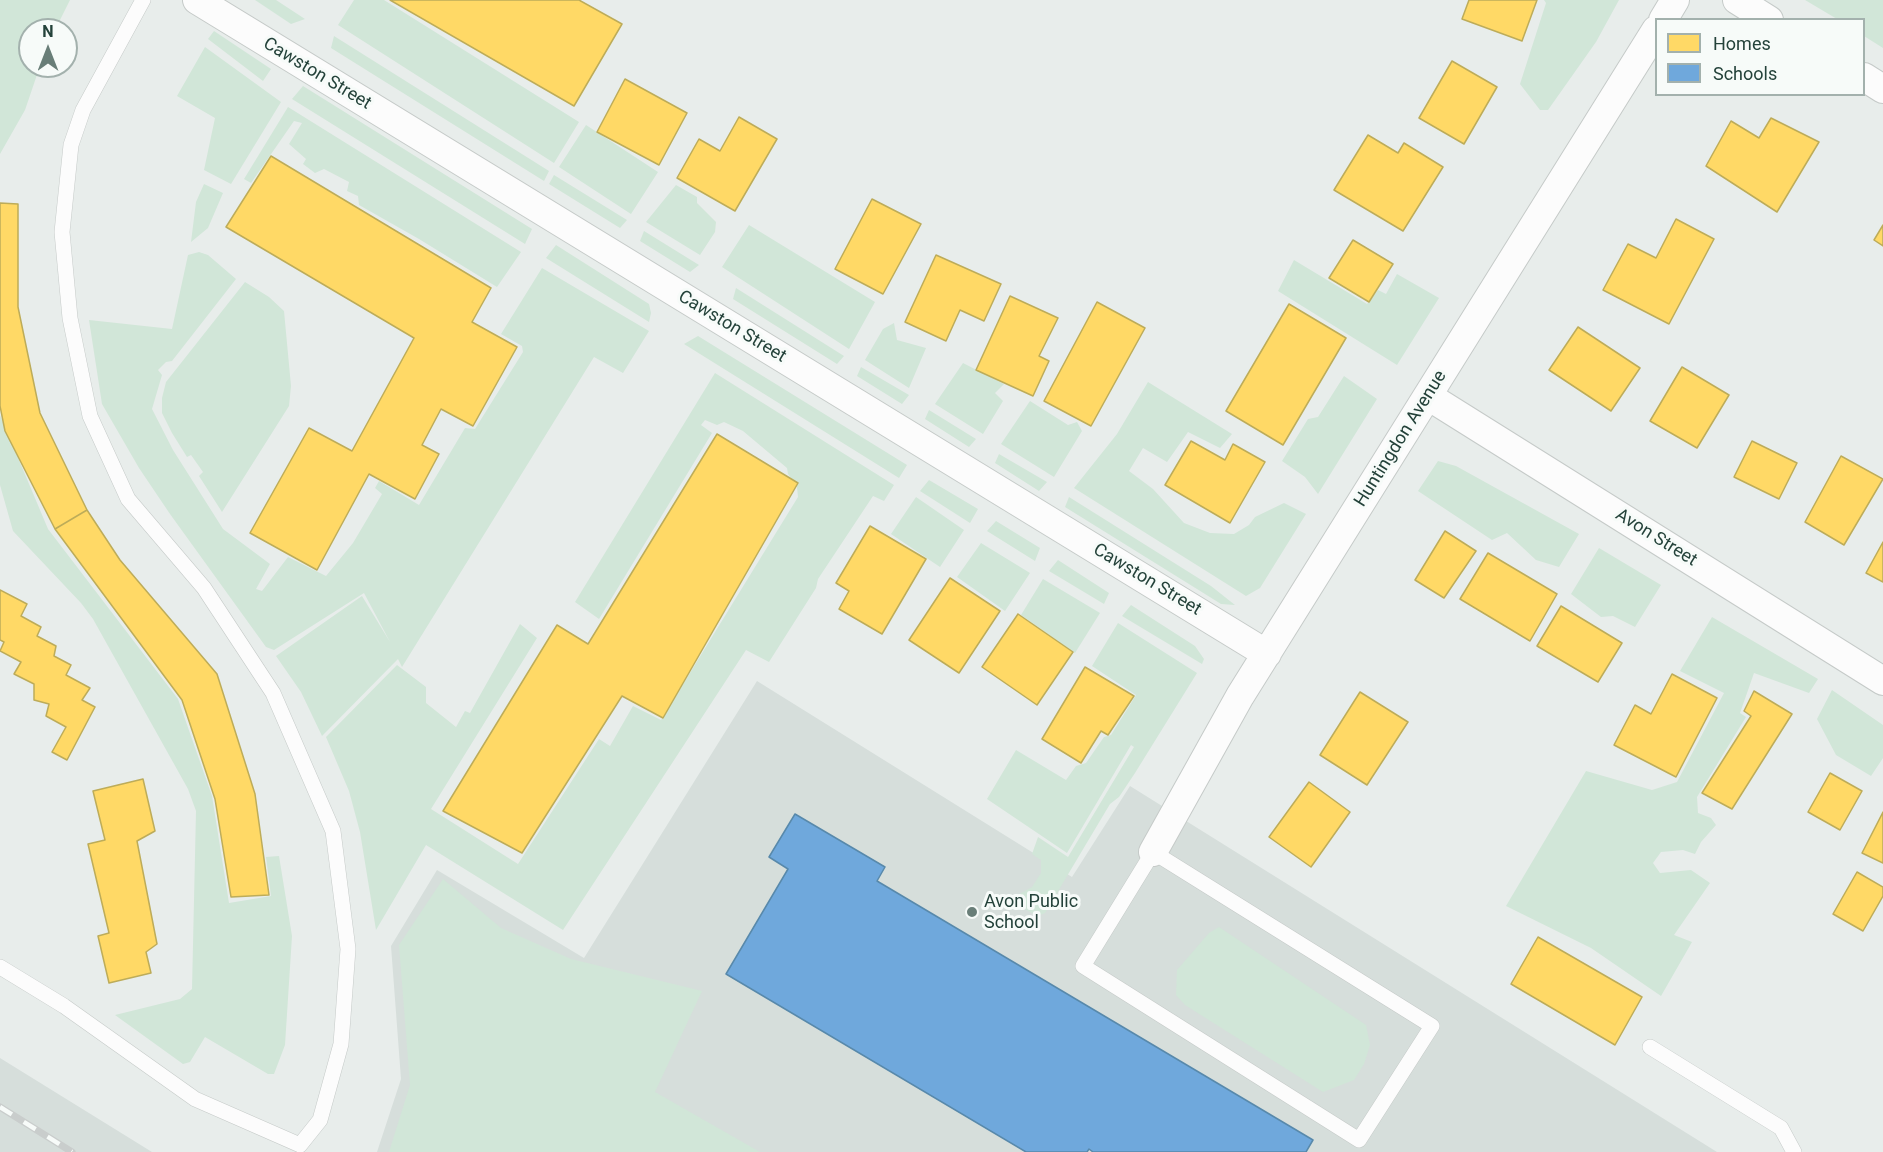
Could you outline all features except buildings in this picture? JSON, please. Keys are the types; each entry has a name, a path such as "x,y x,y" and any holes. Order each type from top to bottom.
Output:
{"street":[{"name":"Cawston Street","path":"197,0 1267,654"},
{"path":"1664,18 1675,0"},
{"path":"1737,0 1766,18"},
{"name":"Huntingdon Avenue","path":"1153,852 1240,696 1655,32"},
{"path":"1865,78 1883,89"},
{"name":"Avon Street","path":"1428,396 1883,681"}],"lane":[{"path":"0,967 64,1006 195,1099 300,1145 320,1120 341,1044 348,949 333,831 273,693 204,588 128,499 90,416 70,318 62,232 71,145 83,110 143,0"},
{"path":"1153,852 1431,1026 1359,1140 1083,966 1153,852"},
{"path":"1650,1047 1781,1128 1794,1152"}],"shaded area":[{"name":"Avon Public School","path":"757,681 1072,877 1130,786 1717,1152 377,1152 401,1079 391,946 437,870 584,958"},
{"path":"0,1058 152,1152 0,1152"}],"green space":[{"path":"0,0 70,0 61,18 18,18 18,78 36,78 25,110 0,154"},
{"path":"255,0 276,0 305,19 291,24"},
{"path":"354,0 384,0 579,122 554,163 338,25"},
{"path":"1544,0 1619,0 1596,42 1548,110 1540,110 1520,84 1546,3"},
{"path":"1805,0 1883,0 1883,48 1865,37 1865,18 1835,18"},
{"path":"214,31 271,69 263,81 208,39"},
{"path":"334,36 549,171 544,181 331,48"},
{"path":"205,47 281,102 231,184 204,170 215,118 177,96"},
{"path":"303,86 532,229 525,244 292,99"},
{"path":"288,107 521,252 497,287 359,205 358,196 347,191 349,182 324,169 315,173 303,164 306,159 289,144 302,123 294,121 251,183 244,179"},
{"path":"586,125 658,172 631,214 559,167"},
{"path":"554,175 627,220 620,228 549,184"},
{"path":"204,184 223,193 208,228 191,242 196,202"},
{"path":"676,185 697,197 697,203 716,222 715,232 700,255 646,222"},
{"path":"749,225 875,302 849,349 722,267"},
{"path":"644,231 699,265 690,272 640,241"},
{"path":"556,245 649,304 651,313 649,322 546,258"},
{"path":"199,252 208,255 236,279 172,361 166,362 158,370 162,375 152,409 173,450 223,529 270,564 256,589 262,591 288,557 326,576 353,543 382,494 375,488 379,481 419,505 465,428 475,429 523,352 522,346 501,334 542,268 649,331 623,373 594,357 402,667 398,659 322,736 301,692 276,656 362,596 390,642 364,593 274,650 266,647 170,514 139,468 102,404 89,320 172,329 188,255"},
{"path":"1294,260 1367,304 1378,290 1386,294 1397,274 1439,298 1397,365 1278,291"},
{"path":"245,282 269,297 284,311 291,386 289,406 222,512 199,476 203,472 191,455 187,457 172,433 162,413 162,398 166,382"},
{"path":"736,288 844,356 837,364 733,299"},
{"path":"894,323 897,340 926,348 909,388 865,360 883,329"},
{"path":"698,336 907,465 899,478 684,344"},
{"path":"963,363 1004,384 995,393 1003,401 983,434 935,404"},
{"path":"861,367 909,395 902,404 857,376"},
{"path":"715,373 894,485 884,501 873,496 818,579 816,588 769,662 746,650 563,930 426,845 376,930 360,832 349,791 326,737 397,665 426,687 426,703 456,727 465,711 470,713 520,624 537,638 431,809 518,864 599,739 610,746 633,706 661,720 798,497 797,487 788,474 787,468 743,431 724,422 717,425 705,420 701,425 712,433 599,619 575,602"},
{"path":"1344,376 1377,399 1318,494 1305,477 1282,461 1308,419 1318,417"},
{"path":"1148,382 1232,434 1220,448 1188,432 1167,462 1143,448 1129,471 1153,489 1184,523 1210,533 1234,534 1249,525 1255,517 1284,503 1306,514 1260,588 1246,596 1074,488 1117,434"},
{"path":"1030,401 1068,425 1077,422 1082,431 1054,477 1001,444"},
{"path":"929,410 976,439 969,447 925,419"},
{"path":"0,415 48,529 178,699 212,796 229,903 271,896 266,857 279,856 292,936 285,1045 274,1074 268,1074 205,1037 190,1062 183,1064 115,1015 180,999 192,989 196,811 188,789 93,619 81,603 13,531 0,485"},
{"path":"999,454 1047,482 1039,491 995,463"},
{"path":"1438,461 1456,466 1579,534 1559,567 1536,560 1507,533 1492,540 1418,491"},
{"path":"929,480 978,509 970,523 920,491"},
{"path":"916,497 964,530 940,567 891,534"},
{"path":"1069,497 1211,586 1235,605 1221,604 1065,507"},
{"path":"996,521 1040,548 1035,561 987,531"},
{"path":"981,543 1030,573 1005,611 957,577"},
{"path":"1599,548 1661,585 1635,627 1613,616 1601,617 1571,594"},
{"path":"1058,560 1109,593 1104,604 1049,571"},
{"path":"1043,579 1100,613 1075,653 1021,615"},
{"path":"1131,605 1195,646 1204,659 1202,664 1122,616"},
{"path":"1712,617 1818,679 1809,693 1754,673 1740,713 1746,717 1697,797 1698,813 1711,818 1716,825 1701,842 1695,854 1683,850 1661,852 1653,863 1660,873 1691,870 1710,883 1674,935 1692,942 1661,996 1591,948 1506,906 1586,771 1652,790 1677,782 1724,693 1680,671"},
{"path":"1118,623 1197,673 1135,773 1119,797 1110,804 1045,913 1037,916 1009,900 1032,887 1041,873 1041,860 1032,854 1038,837 1068,857 1134,747 1131,745 1067,853 987,799 1016,750 1066,780 1076,766 1086,763 1104,737 1111,735 1136,695 1092,666"},
{"path":"1832,690 1883,725 1883,758 1871,776 1836,755 1817,719"},
{"path":"443,879 501,928 571,959 702,991 655,1092 760,1152 389,1152 410,1085 399,945"},
{"path":"1219,927 1366,1025 1370,1045 1364,1064 1354,1080 1323,1092 1185,1005 1176,995 1177,970 1209,933"}],"railway":[{"path":"0,1107 72,1152"}],"place":[{"name":"Avon Public School","path":"972,912"}]}
